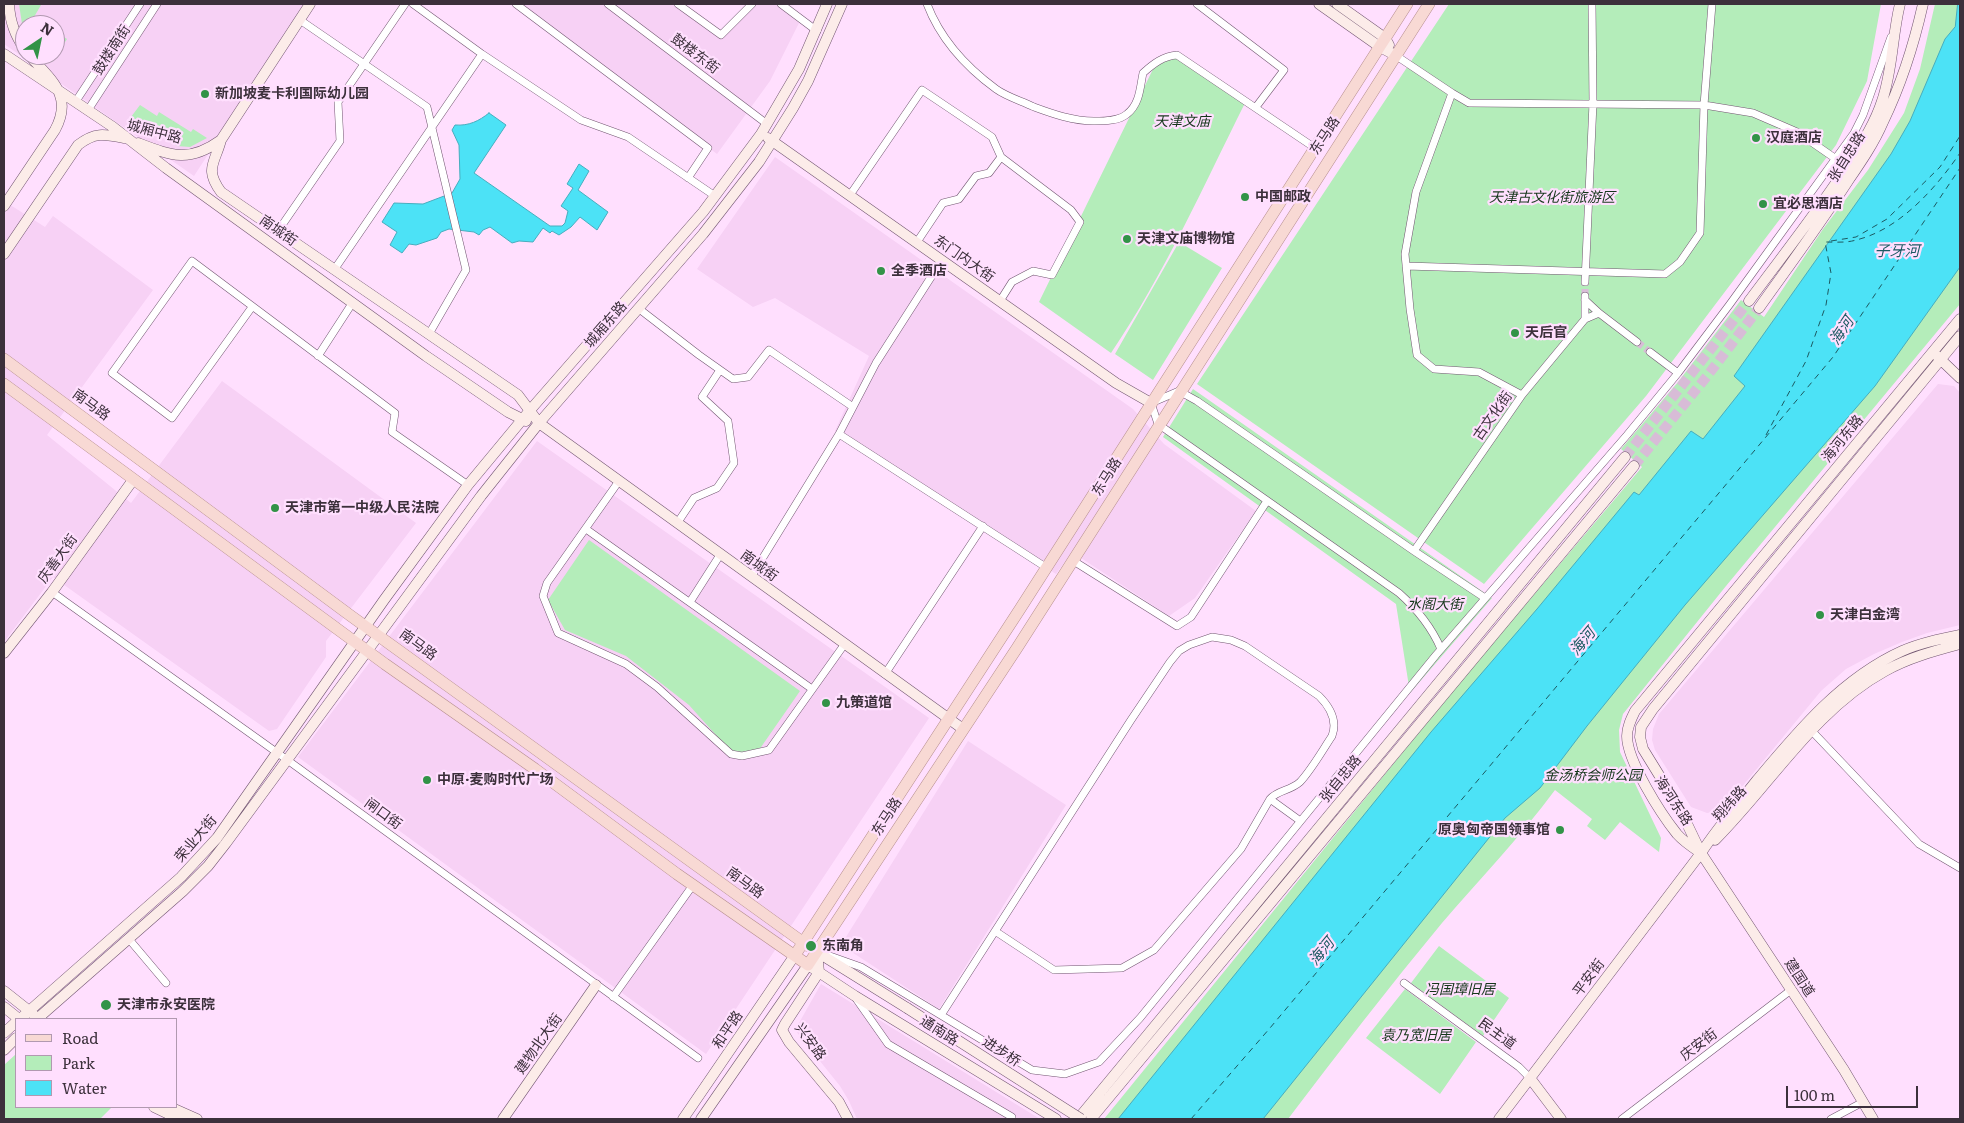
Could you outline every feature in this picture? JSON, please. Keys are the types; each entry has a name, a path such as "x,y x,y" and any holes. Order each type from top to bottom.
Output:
{"main road":[{"name":"东马路","path":"795,956 1047,568 1314,148 1408,4"},
{"name":"东马路","path":"808,965 963,729 1429,4"},
{"name":"南马路","path":"4,359 378,635 817,952"},
{"path":"4,384 355,642 535,769 693,885 808,965"}],"street":[{"path":"9,4 9,13 15,34"},
{"name":"鼓楼南街","path":"76,101 140,4"},
{"name":"鼓楼南街","path":"88,110 157,4"},
{"name":"城厢中路","path":"4,254 78,145 91,136 99,134 128,139 160,151 178,155 206,151 221,140 310,4"},
{"path":"278,231 340,141 338,102 405,4"},
{"path":"413,4 482,54 581,120 628,137 715,196"},
{"path":"516,4 708,148 688,178"},
{"name":"鼓楼东街","path":"608,4 767,124"},
{"path":"678,4 720,35 752,4"},
{"path":"781,4 817,31"},
{"name":"城厢东路","path":"355,642 468,484 715,196 761,134 799,70 827,4"},
{"name":"城厢东路","path":"367,650 481,496 539,423 722,211 773,142 808,81 842,4"},
{"path":"926,4 950,46 967,65 997,90 1043,110 1079,121 1127,115 1140,94 1143,73 1160,60 1177,55 1314,148"},
{"path":"1197,4 1284,70 1256,107"},
{"path":"1319,4 1382,43"},
{"path":"1337,4 1395,55 1469,103 1704,105 1753,113 1797,132 1836,158"},
{"path":"1585,282 1593,103 1592,4"},
{"path":"1406,266 1665,274 1680,262 1700,233 1704,105 1712,4"},
{"name":"张自忠路","path":"1749,301 1836,183 1875,119 1882,102 1891,66 1894,30 1900,4"},
{"name":"张自忠路","path":"1759,308 1827,214 1883,123 1895,97 1908,59 1923,4"},
{"path":"300,20 426,107 466,270 429,334"},
{"path":"819,972 817,952 861,967 1032,1070 1065,1074 1099,1062 1140,1018 1299,820 1441,649 1621,443 1678,373 1854,133 1894,30"},
{"name":"南城街","path":"4,54 76,101 198,192 426,356 522,420 539,423"},
{"path":"334,270 482,54"},
{"path":"4,206 59,121 62,103 60,91 38,65"},
{"path":"850,195 922,90 992,137 1002,157 1071,210 1080,222 1052,275 1033,270 1012,282 1000,301"},
{"path":"1452,93 1416,192 1405,254 1417,356 1434,368 1478,372 1522,395"},
{"name":"东门内大街","path":"761,134 1116,383 1152,404"},
{"name":"南城街","path":"221,140 211,168 216,184 221,192 518,395 531,409 539,423 678,522 720,555 844,645 963,729"},
{"path":"917,242 943,203 959,199 976,176 990,173 1002,157"},
{"path":"751,577 839,434 876,363 942,260"},
{"path":"252,307 172,418 112,373 192,262 395,413 392,432 468,484"},
{"path":"1599,313 1585,319 1585,298 1599,313 1637,342"},
{"path":"318,356 353,302"},
{"path":"638,308 733,379 748,377 769,350 853,406"},
{"name":"古文化街","path":"1414,551 1522,395 1585,319"},
{"name":"海河东路","path":"1702,853 1688,845 1678,834 1635,766 1629,751 1627,735 1629,722 1635,711 1960,319"},
{"name":"海河东路","path":"1702,853 1680,809 1643,749 1640,737 1642,727 1653,709 1960,336"},
{"path":"1933,351 1960,378"},
{"path":"1650,352 1678,373"},
{"path":"678,522 694,498 717,488 734,463 728,421 702,398 720,370"},
{"path":"1441,649 1435,634 1424,619 1399,593 1158,424 1152,404 1180,391 1486,598"},
{"path":"839,434 1047,568"},
{"name":"张自忠路","path":"1080,1119 1625,457"},
{"name":"张自忠路","path":"1091,1119 1634,466"},
{"name":"庆善大街","path":"4,654 52,592 133,480"},
{"path":"619,481 547,583 543,596 558,633 626,664 657,687 731,754 742,756 769,750 844,645"},
{"path":"1072,560 1177,626 1191,617 1267,501"},
{"path":"885,674 982,526"},
{"path":"586,529 812,689"},
{"path":"690,602 720,555"},
{"name":"闸口街","path":"52,592 277,752 698,1058"},
{"name":"翔纬路","path":"1702,853 1730,825 1809,728 1847,685 1882,661 1924,643 1960,635"},
{"path":"941,1015 995,931 1170,662 1179,651 1189,645 1212,637 1230,640 1244,646 1320,696 1328,705 1334,719 1335,728 1332,736 1300,781 1291,788 1276,792 1270,799 1241,849 1154,950 1122,968 1054,970 995,931"},
{"name":"荣业大街","path":"20,1018 181,877 207,851 355,642"},
{"name":"翔纬路","path":"1809,728 1858,689 1886,671 1933,651 1960,644"},
{"name":"荣业大街","path":"39,1018 183,891 208,866 367,650"},
{"path":"1809,728 1919,844 1960,868"},
{"path":"1270,799 1299,820"},
{"name":"建国道","path":"1702,853 1873,1119"},
{"name":"平安街","path":"1498,1119 1702,853"},
{"path":"613,997 693,885"},
{"path":"128,938 166,982"},
{"name":"通南路","path":"817,952 907,1008"},
{"name":"和平路","path":"684,1119 795,956"},
{"name":"通南路","path":"808,965 855,996 1056,1119"},
{"name":"和平路","path":"701,1119 808,965"},
{"name":"兴安路","path":"819,972 782,1030 789,1042 839,1102 848,1119"},
{"name":"民主道","path":"1404,983 1519,1067 1530,1078 1561,1119"},
{"name":"建物北大街","path":"503,1119 596,985"},
{"name":"庆安街","path":"1622,1119 1791,990"},
{"path":"4,991 37,1018"},
{"path":"855,996 888,1044 1012,1118"},
{"path":"4,1007 18,1018"},
{"name":"进步桥","path":"907,1008 1080,1119"},
{"path":"4,1034 15,1023"},
{"path":"4,1050 15,1039"},
{"path":"1831,1119 1863,1102"},
{"path":"156,1108 179,1119"},
{"path":"172,1108 197,1119"}],"shaded area":[{"path":"4,4 306,4 194,176 34,65 65,65 65,15 15,15 15,52 4,44"},
{"path":"518,4 673,4 721,39 756,4 776,4 799,23 770,81 717,154"},
{"path":"775,157 1133,409 1164,444 1256,511 1195,598 1169,616 1072,552 1056,574 835,431 869,356 775,298 753,307 697,269"},
{"path":"4,201 45,227 53,216 153,290 47,435 131,503 222,381 416,523 326,641 326,657 277,729 269,731 53,577 4,642"},
{"path":"1938,384 1954,386 1960,393 1960,625 1927,633 1902,642 1846,669 1821,691 1722,811 1707,813 1691,807 1655,750 1652,740 1653,729 1659,714"},
{"path":"537,441 929,718 706,1054 298,757"},
{"path":"968,741 1066,805 939,1009 841,945"},
{"path":"821,984 1040,1119 857,1119 840,1086 795,1030"}],"green space":[{"path":"19,4 41,5 35,15 21,15"},
{"name":"天津古文化街旅游区","path":"1449,4 1881,4 1867,81 1836,145 1646,396 1484,584 1197,384"},
{"name":"子牙河","path":"1935,4 1960,4 1960,304 1726,586 1623,714 1619,730 1620,752 1661,838 1659,852 1620,822 1605,840 1587,826 1592,819 1555,790 1514,841 1422,947 1288,1119 1104,1119 1460,682 1642,467 1621,449 1678,382 1741,300 1764,317 1823,229 1868,170 1904,113 1920,69"},
{"name":"天津文庙","path":"1178,58 1245,103 1166,262 1111,353 1039,302 1156,63"},
{"path":"140,105 157,116 159,112 191,132 193,129 207,138 190,147 177,146 131,117"},
{"path":"1179,242 1222,268 1153,380 1115,354"},
{"name":"水阁大街","path":"1193,389 1492,598 1410,693 1396,604 1163,437"},
{"path":"589,540 800,691 759,750 732,753 689,705 626,656 565,630 548,600"},
{"name":"冯国璋旧居","path":"1439,946 1509,998 1483,1036 1411,983"},
{"name":"袁乃宽旧居","path":"1405,989 1476,1042 1440,1094 1366,1038"},
{"path":"15,1055 15,1108 111,1108 100,1119 4,1119 4,1065"}],"water":[{"name":"子牙河","path":"1958,4 1960,4 1960,267 1875,386 1685,605 1587,726 1540,788 1505,818 1263,1119 1118,1119 1431,732 1634,492 1639,495 1691,431 1703,439 1745,386 1734,376 1891,154 1910,121 1945,39 1955,27"},
{"path":"489,113 506,125 474,173 550,226 562,226 565,223 568,211 561,206 573,188 567,184 579,164 589,171 578,190 608,212 597,230 580,217 571,227 559,235 552,231 550,233 543,228 533,242 519,241 512,243 490,227 483,230 479,235 474,232 449,229 441,232 437,238 416,245 409,244 402,253 390,245 397,232 382,222 394,203 423,204 452,193 460,179 459,145 452,130 455,125 465,125"}],"ferry route":[{"path":"1831,241 1856,237 1887,219 1940,167 1960,136"},
{"path":"1766,435 1806,361 1826,305 1831,273 1825,242 1852,241 1872,235 1887,227 1915,206 1928,193 1960,153"},
{"path":"1191,1119 1270,1028 1833,357 1960,168"}],"tunnel":[{"path":"1585,282 1585,296"},
{"path":"1625,457 1749,301"},
{"path":"1634,466 1708,375 1759,308"},
{"path":"1637,342 1650,352"}],"place":[{"name":"新加坡麦卡利国际幼儿园","path":"205,94"},
{"name":"汉庭酒店","path":"1756,138"},
{"name":"中国邮政","path":"1245,197"},
{"name":"宜必思酒店","path":"1763,204"},
{"name":"天津文庙博物馆","path":"1127,239"},
{"name":"全季酒店","path":"881,271"},
{"name":"天后官","path":"1515,333"},
{"name":"天津市第一中级人民法院","path":"275,508"},
{"name":"天津白金湾","path":"1820,615"},
{"name":"九策道馆","path":"826,703"},
{"name":"中原·麦购时代广场","path":"427,780"},
{"name":"原奥匈帝国领事馆","path":"1560,830"},
{"name":"东南角","path":"811,946"},
{"name":"天津市永安医院","path":"106,1005"}],"water label":[{"name":"海河","path":"1842,331"},
{"name":"海河","path":"1583,642"},
{"name":"海河","path":"1322,952"}],"park label":[{"name":"金汤桥会师公园","path":"1593,776"}]}
